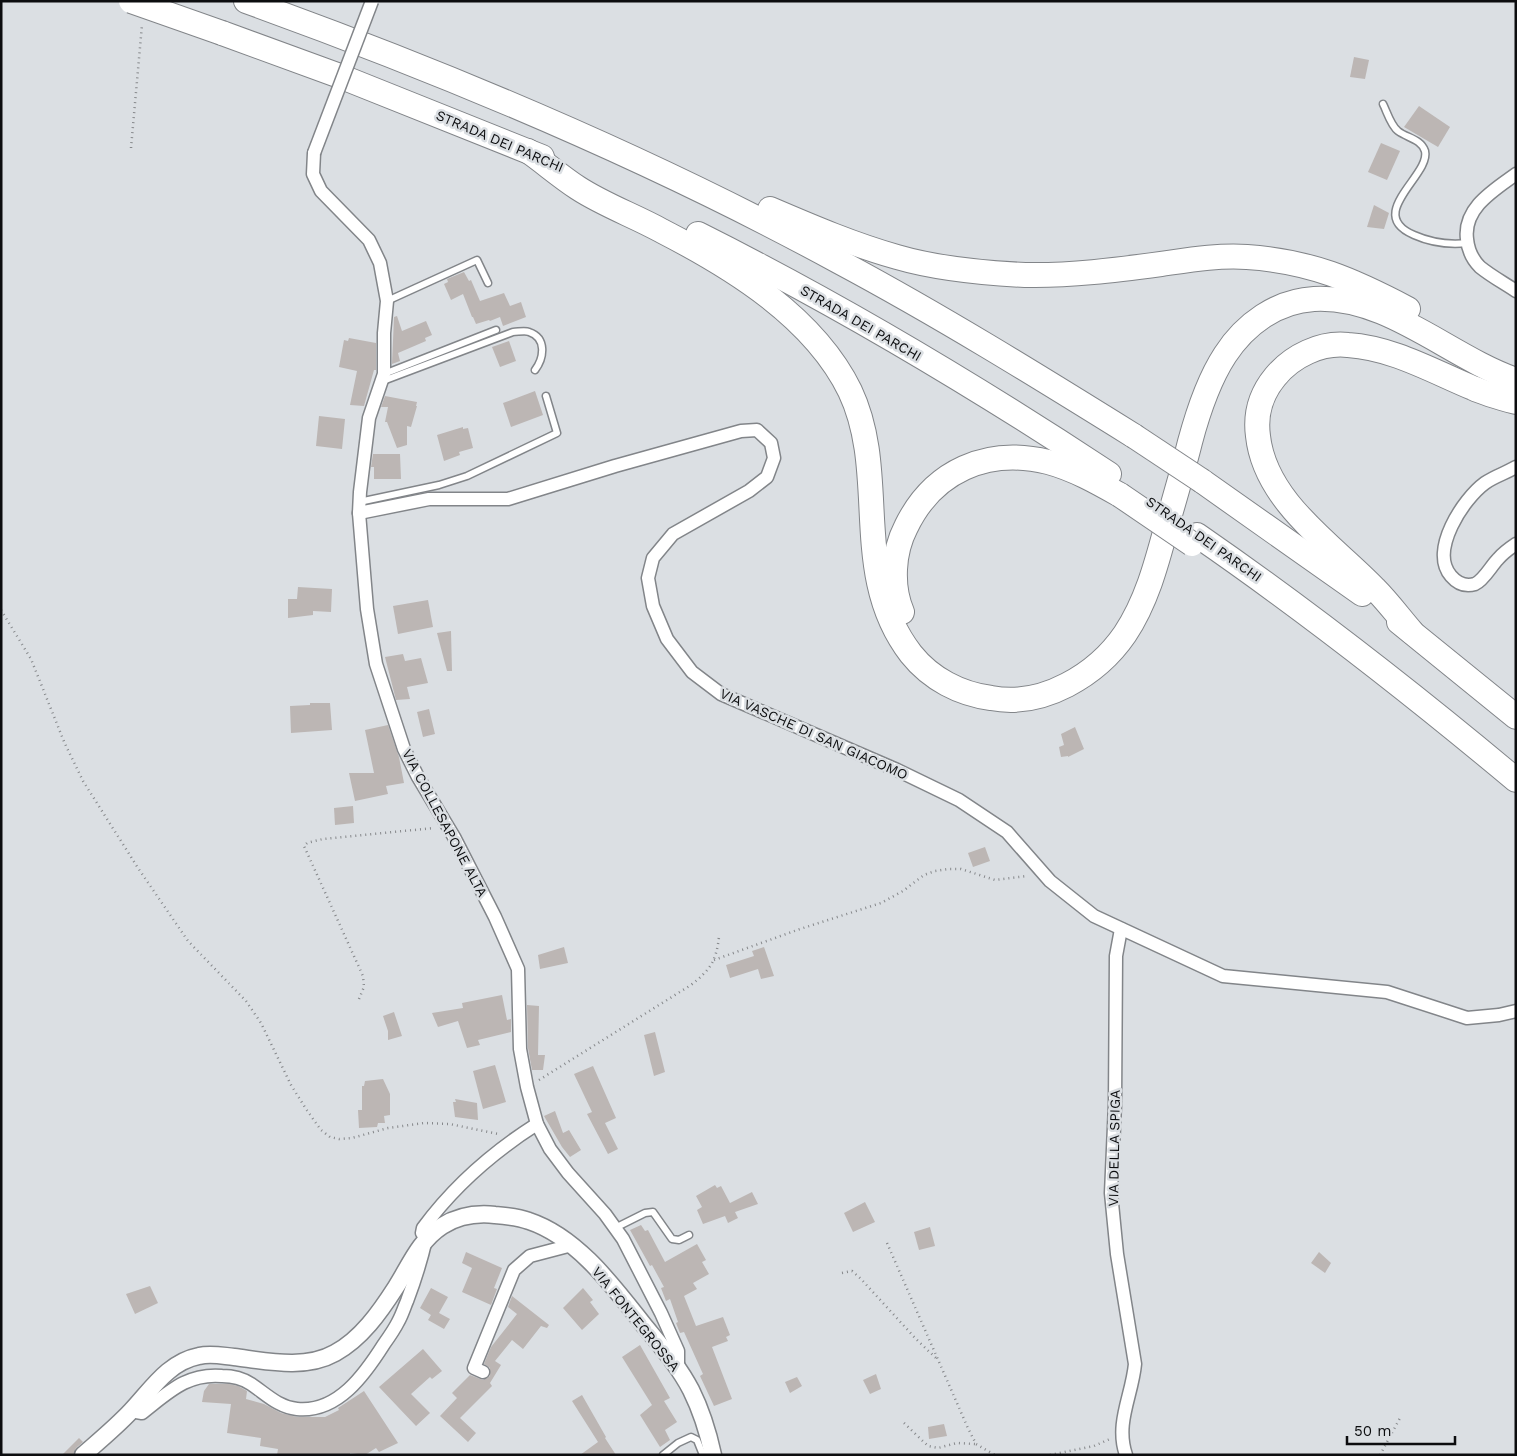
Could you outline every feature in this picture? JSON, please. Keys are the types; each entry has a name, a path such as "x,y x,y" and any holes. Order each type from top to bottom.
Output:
{"highway":[{"name":"STRADA DEI PARCHI","path":"131,1 337,75 528,150 740,255 825,302 965,382 1039,428 1124,491 1195,540 1259,577 1392,679 1516,780"},
{"path":"246,1 348,38 514,106 651,166 820,251 923,308 1016,362 1134,436 1202,482 1340,578 1412,632 1516,717"},
{"path":"528,150 580,189 666,232 723,266 785,309 832,359 851,392 862,423 870,486 876,568 882,597 891,623 918,663 935,677 971,694 993,699 1015,700 1038,697 1059,690 1084,676 1107,657 1125,634 1152,579 1195,425 1208,387 1229,348 1241,333 1262,316 1283,306 1312,299 1337,300 1359,304 1387,315 1482,366 1516,380"},
{"path":"651,166 700,176 818,230 892,256 931,264 1025,275 1121,269 1209,258 1247,257 1300,264 1352,281 1482,350 1516,365"},
{"path":"1124,491 1070,469 1025,458 993,459 968,465 945,478 928,492 914,511 902,534 896,560 896,582 899,604 909,627 924,646 945,665 967,677 991,684 1014,686 1038,682 1061,673 1098,644 1112,626 1133,586 1194,383 1223,331 1236,317 1252,305 1282,290 1305,286 1338,286 1357,289 1390,300"},
{"path":"1412,632 1375,589 1307,524 1278,490 1266,468 1259,445 1256,423 1260,405 1268,386 1281,369 1299,356 1323,347 1346,344 1398,355 1474,389 1516,402"}],"street":[{"name":"VIA COLLESAPONE ALTA","path":"372,1 314,153 313,174 321,190 369,240 380,264 387,301 383,378 369,418 359,507 366,609 376,664 404,749 418,777 448,827 495,917 518,969 520,1049 527,1087 537,1124 550,1149 622,1239 662,1313 678,1351 678,1368"},
{"path":"1516,174 1492,192 1472,212 1466,234 1471,256 1480,266 1516,291"},
{"name":"VIA VASCHE DI SAN GIACOMO","path":"359,507 429,499 508,499 615,466 741,431 757,430 771,443 774,458 767,476 749,491 673,534 653,558 648,578 653,606 667,639 692,672 721,694 897,770 959,800 1007,832 1050,881 1094,916 1223,976 1387,992 1467,1018 1499,1016 1516,1010"},
{"path":"1516,467 1484,484 1472,494 1454,520 1446,543 1443,560 1450,574 1459,583 1468,586 1478,582 1499,557 1516,544"},
{"name":"VIA DELLA SPIGA","path":"1121,928 1116,956 1111,1193 1117,1254 1135,1364 1134,1377 1123,1413 1121,1434 1126,1455"},
{"path":"131,1412 142,1413 170,1391 188,1380 208,1375 241,1378 270,1399 283,1406 297,1409 315,1408 332,1401 351,1388 369,1368 399,1321 421,1264 426,1239 422,1233 423,1228 457,1187 515,1138 537,1124"},
{"name":"VIA FONTEGROSSA","path":"83,1455 131,1412 158,1379 171,1368 199,1356 217,1355 277,1363 302,1363 319,1361 336,1353 369,1325 396,1287 412,1257 426,1239 450,1221 486,1214 510,1216 530,1221 554,1232 572,1246 610,1282 678,1368 700,1411 713,1455"},
{"path":"483,1372 474,1368 514,1270 530,1256 572,1246"}],"lane":[{"path":"1383,104 1396,130 1420,143 1425,152 1423,162 1397,205 1396,218 1409,233 1434,242 1467,243"},
{"path":"387,301 477,260 488,282"},
{"path":"383,378 496,330"},
{"path":"383,378 513,332 528,331 536,336 542,347 542,361 535,370"},
{"path":"359,507 467,476 557,434 546,396"},
{"path":"615,1228 645,1213 653,1212 672,1238 679,1240 689,1236"},
{"path":"663,1455 678,1443 691,1437 697,1440 703,1455"}],"path":[{"path":"130,148 142,22"},
{"path":"1,610 31,659 65,744 83,781 188,942 246,1001 261,1023 291,1085 321,1130 330,1137 339,1139 352,1138 388,1128 424,1122 450,1124 515,1138"},
{"path":"359,999 364,987 363,976 304,846 307,843 323,839 448,827"},
{"path":"714,960 880,902 903,891 924,875 935,871 948,868 961,869 995,880 1031,875 1050,881"},
{"path":"527,1087 564,1066 627,1024 691,985 710,968 714,960 719,937"},
{"path":"887,1243 976,1444"},
{"path":"842,1273 852,1272 861,1279 916,1339 939,1361"},
{"path":"1380,1455 1400,1418"},
{"path":"904,1423 928,1446 938,1448 957,1443 976,1444 995,1455"},
{"path":"1050,1455 1094,1446 1121,1434"}],"building":[{"path":"1354,57 1369,60 1365,79 1350,77"},
{"path":"1419,106 1450,127 1438,147 1404,127"},
{"path":"1381,143 1400,151 1387,180 1368,172"},
{"path":"1374,205 1389,213 1384,229 1367,227"},
{"path":"464,272 469,281 471,280 480,301 504,293 510,306 521,302 526,317 503,326 500,317 476,324 463,294 451,300 444,284 448,282 447,279"},
{"path":"397,316 402,331 426,321 432,335 425,338 426,341 398,353 400,361 392,364 394,317"},
{"path":"349,338 376,343 376,370 374,370 364,406 350,405 357,371 339,367 344,340 348,341"},
{"path":"509,341 516,361 500,367 492,347"},
{"path":"535,391 543,415 511,427 503,403"},
{"path":"385,396 417,402 411,427 407,426 407,445 397,448 387,422 385,422 388,407 381,407"},
{"path":"319,416 345,419 342,449 316,446"},
{"path":"463,427 463,429 468,428 473,448 459,452 460,455 444,461 437,435"},
{"path":"373,454 400,454 401,479 374,479 374,467 371,467"},
{"path":"298,587 332,589 331,612 313,611 313,615 288,618 288,599 297,599"},
{"path":"428,600 433,627 398,634 393,606"},
{"path":"451,631 452,671 447,671 437,633"},
{"path":"403,654 405,661 421,658 428,683 407,687 410,699 396,700 385,657"},
{"path":"310,703 330,703 332,730 291,733 290,706 310,705"},
{"path":"429,709 435,734 423,737 417,712"},
{"path":"388,725 399,757 404,783 386,786 388,794 355,801 349,773 374,773 365,730"},
{"path":"1075,727 1084,749 1068,757 1061,757 1059,747 1064,745 1061,734"},
{"path":"353,806 354,823 335,825 334,808"},
{"path":"985,847 990,861 973,867 968,853"},
{"path":"564,947 568,963 540,969 538,955"},
{"path":"764,947 774,976 761,979 758,969 730,978 726,965 754,956 752,951"},
{"path":"502,995 507,1020 511,1019 511,1032 478,1040 480,1045 467,1048 458,1021 438,1027 432,1013 463,1008 462,1003"},
{"path":"527,1005 539,1006 538,1055 545,1055 543,1070 532,1070 528,1048"},
{"path":"394,1012 402,1036 388,1040 388,1031 383,1016"},
{"path":"655,1032 665,1072 654,1076 644,1035"},
{"path":"495,1065 506,1102 483,1109 473,1071"},
{"path":"593,1066 616,1118 605,1123 618,1149 608,1154 587,1114 592,1112 574,1074"},
{"path":"383,1079 390,1094 390,1115 384,1116 385,1123 378,1123 377,1127 359,1128 358,1110 362,1110 362,1086 364,1086 365,1081"},
{"path":"455,1099 477,1103 478,1120 455,1117 453,1102 456,1102"},
{"path":"555,1111 563,1133 569,1130 581,1150 570,1157 544,1116"},
{"path":"715,1185 717,1188 721,1186 730,1203 752,1192 758,1204 735,1212 738,1218 728,1223 725,1216 703,1224 697,1210 702,1207 696,1196"},
{"path":"865,1202 875,1222 853,1232 844,1213"},
{"path":"641,1225 645,1231 648,1230 665,1262 697,1244 706,1260 702,1262 709,1274 693,1283 697,1289 684,1296 696,1326 723,1317 730,1335 726,1337 728,1341 712,1347 732,1399 714,1406 700,1376 703,1374 684,1332 680,1333 670,1299 666,1301 661,1288 664,1287 630,1230"},
{"path":"930,1227 935,1246 919,1250 914,1232"},
{"path":"466,1252 502,1268 494,1288 497,1289 491,1305 462,1292 472,1268 462,1263"},
{"path":"1319,1252 1331,1263 1325,1273 1311,1263"},
{"path":"150,1286 158,1303 135,1314 126,1294"},
{"path":"431,1288 448,1297 439,1313 450,1319 444,1329 428,1320 431,1315 420,1308"},
{"path":"583,1288 593,1300 590,1302 599,1314 582,1330 563,1308"},
{"path":"512,1296 549,1325 547,1328 541,1326 523,1349 512,1340 495,1361 501,1365 490,1383 492,1386 460,1418 476,1433 468,1442 440,1416 457,1398 452,1393 470,1375 483,1380 490,1376 490,1368 484,1364 491,1347 517,1314 508,1307"},
{"path":"640,1345 670,1398 664,1401 677,1422 665,1430 670,1440 660,1447 640,1415 652,1405 622,1357"},
{"path":"423,1349 442,1371 432,1379 430,1377 411,1394 430,1413 416,1426 379,1387"},
{"path":"876,1374 881,1389 870,1394 863,1380"},
{"path":"797,1377 802,1386 790,1393 785,1382"},
{"path":"209,1384 238,1386 247,1391 246,1399 264,1404 281,1413 297,1417 325,1417 339,1410 338,1408 364,1391 398,1443 379,1452 376,1448 365,1455 350,1453 350,1455 277,1455 278,1449 260,1446 261,1438 227,1433 231,1404 202,1402 204,1391"},
{"path":"582,1395 616,1455 580,1455 598,1442 572,1401"},
{"path":"944,1424 947,1436 929,1439 928,1427"},
{"path":"79,1438 83,1442 76,1448 73,1455 62,1455"}]}
